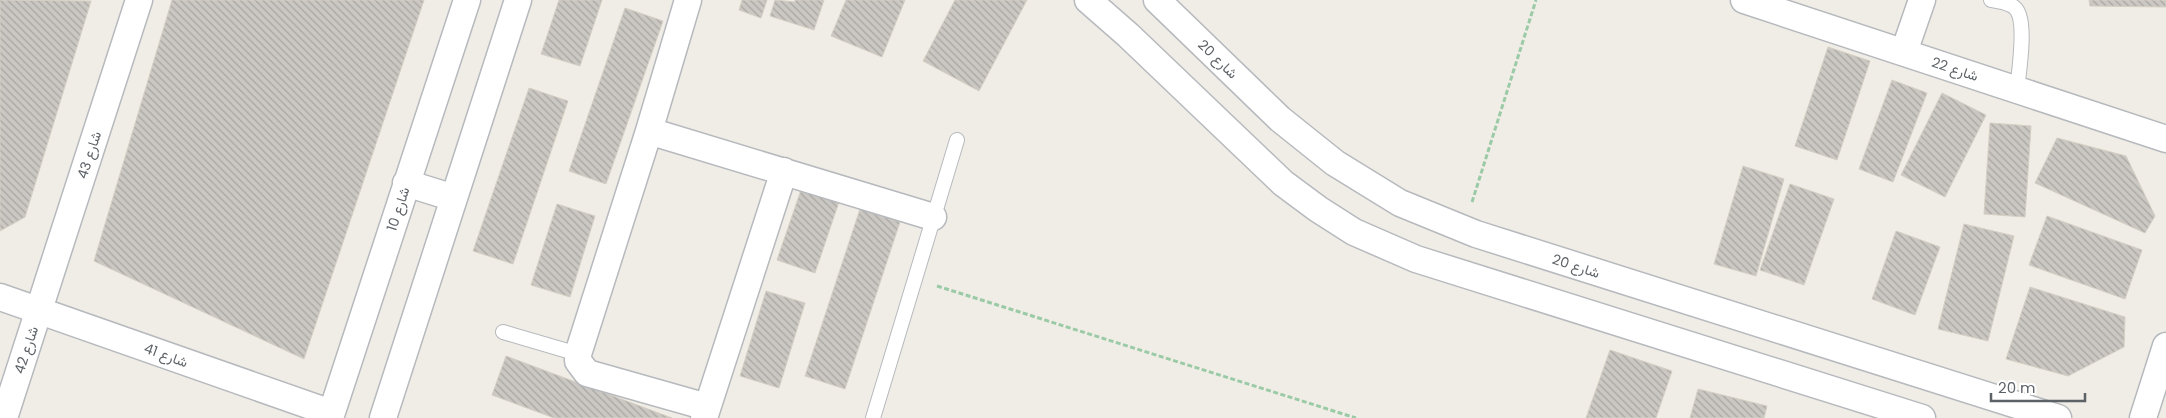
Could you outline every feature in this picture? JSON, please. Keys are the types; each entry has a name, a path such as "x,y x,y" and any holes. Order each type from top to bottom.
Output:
{"street":[{"name":"شارع 43","path":"39,310 139,0"},
{"name":"شارع 10","path":"330,416 467,0"},
{"path":"382,418 518,0"},
{"path":"688,0 649,131 578,354 578,361 587,373 705,412 784,171"},
{"path":"1088,0 1128,35 1283,183 1318,210 1354,232 1416,259 1915,416 1920,374"},
{"name":"شارع 20","path":"1156,0 1280,119 1335,163 1400,203 1463,229 2058,418"},
{"name":"شارع 22","path":"1744,0 2166,139"},
{"path":"1904,52 1922,0"},
{"path":"649,131 933,217"},
{"path":"406,184 454,198"},
{"name":"شارع 41","path":"0,297 330,416"},
{"name":"شارع 42","path":"4,418 39,310"},
{"path":"2143,418 2166,346"}],"lane":[{"path":"1991,0 2009,4 2015,8 2022,22 2018,89"},
{"path":"873,418 957,140"},
{"path":"504,332 578,354"}],"path":[{"path":"1463,229 1536,0"},
{"path":"915,279 1356,418"}],"building":[{"path":"0,0 91,1 25,217 0,231"},
{"path":"172,0 424,0 304,359 94,261"},
{"path":"559,0 602,0 580,66 541,54"},
{"path":"742,0 767,0 761,18 739,10"},
{"path":"775,0 795,2 795,0 824,0 814,30 770,16"},
{"path":"846,0 905,0 882,57 831,36"},
{"path":"955,0 1027,0 979,91 923,61"},
{"path":"2089,0 2166,0 2166,7 2090,6"},
{"path":"625,8 663,21 606,184 569,171"},
{"path":"1828,47 1870,61 1837,160 1795,146"},
{"path":"1892,80 1927,93 1893,182 1859,169"},
{"path":"529,88 568,101 513,264 473,251"},
{"path":"1942,93 1986,115 1945,197 1901,175"},
{"path":"1990,123 2031,126 2025,217 1984,214"},
{"path":"2057,138 2126,156 2155,216 2145,233 2035,183"},
{"path":"1743,166 1784,179 1756,276 1714,264"},
{"path":"803,184 841,196 815,273 777,260"},
{"path":"1790,184 1834,199 1804,285 1760,270"},
{"path":"557,204 595,216 570,297 531,285"},
{"path":"860,209 900,222 845,389 805,376"},
{"path":"2047,216 2142,250 2125,299 2029,265"},
{"path":"1964,224 2014,236 1988,341 1938,329"},
{"path":"1896,231 1940,247 1915,315 1872,299"},
{"path":"2030,287 2125,317 2124,347 2068,376 2006,359"},
{"path":"766,291 805,303 779,388 740,376"},
{"path":"1610,350 1672,371 1656,418 1586,418"},
{"path":"506,356 672,418 554,418 492,395"},
{"path":"1698,389 1767,406 1764,418 1690,418"}]}
